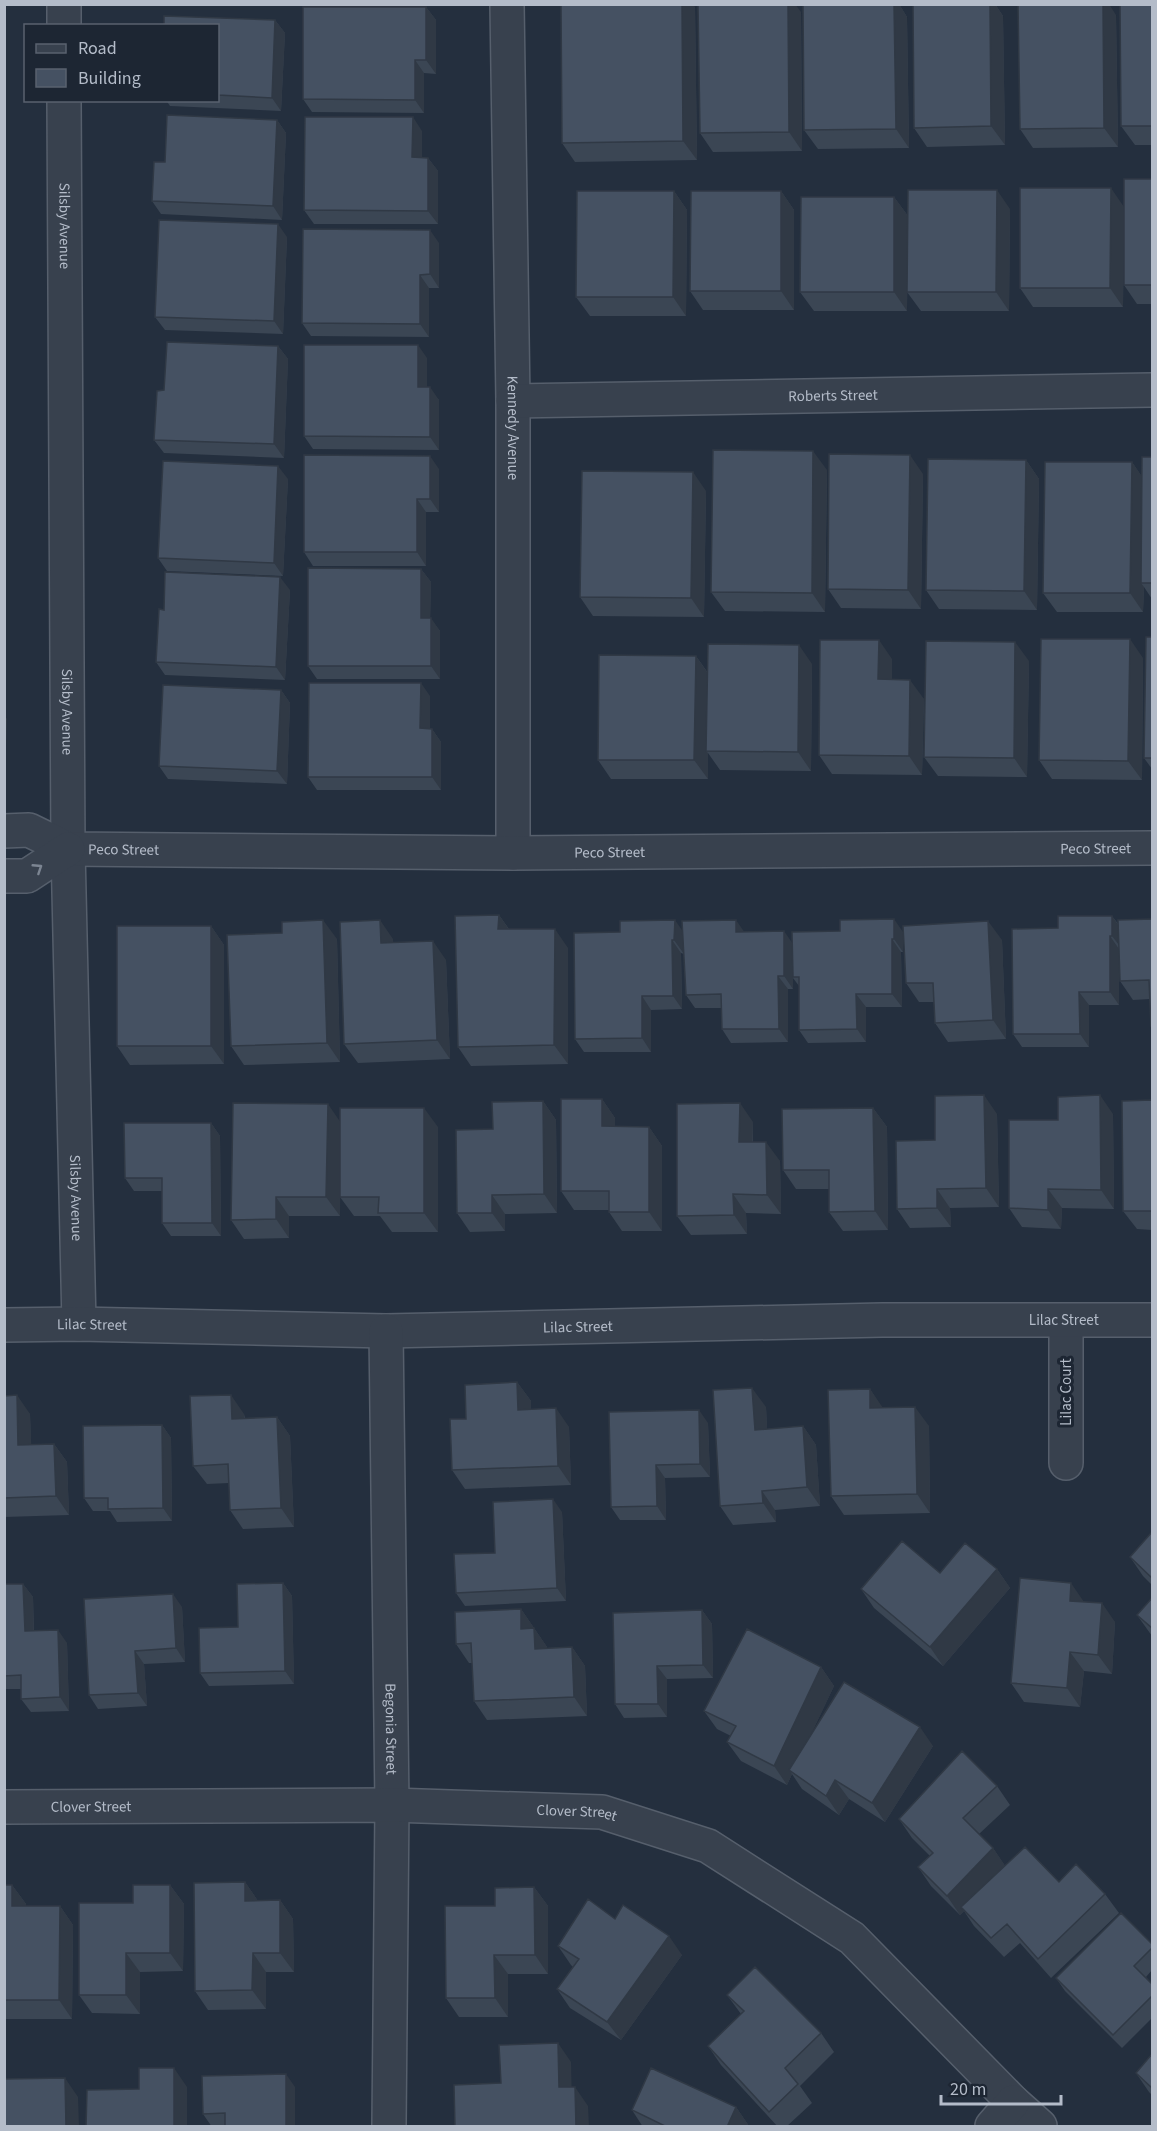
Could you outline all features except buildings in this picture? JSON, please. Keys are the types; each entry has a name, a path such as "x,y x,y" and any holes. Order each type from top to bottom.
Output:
{"street":[{"path":"64,4 64,24"},
{"name":"Kennedy Avenue","path":"507,4 513,401 513,853"},
{"name":"Silsby Avenue","path":"64,102 68,849 79,1324"},
{"name":"Roberts Street","path":"513,401 1152,390"},
{"name":"Peco Street","path":"4,831 29,830 68,849 513,853 1152,848"},
{"name":"Peco Street","path":"4,876 27,876 68,849"},
{"name":"Lilac Street","path":"4,1325 79,1324 386,1331 882,1320 1152,1320"},
{"name":"Lilac Court","path":"1066,1321 1066,1463"},
{"name":"Begonia Street","path":"386,1331 392,1805 389,2127"},
{"name":"Clover Street","path":"4,1807 392,1805 602,1812 708,1846 852,1938 1040,2127"},
{"path":"992,2127 1013,2102"}]}
